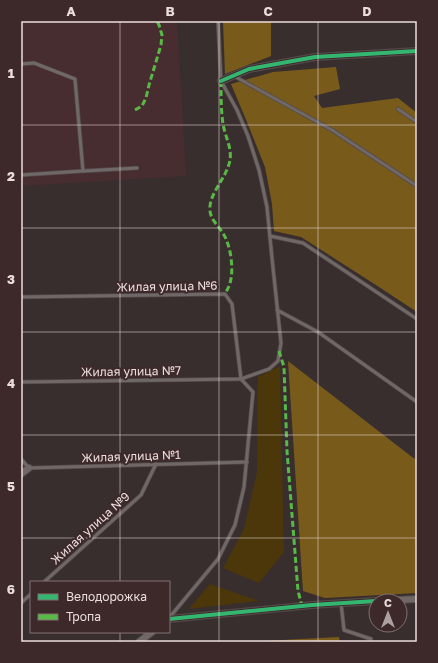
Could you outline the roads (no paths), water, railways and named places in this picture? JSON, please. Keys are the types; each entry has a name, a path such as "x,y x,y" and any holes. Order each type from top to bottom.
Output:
{"street":[{"path":"221,81 249,69 315,57 417,51"},
{"path":"21,474 29,468"},
{"path":"170,619 302,606 368,601"},
{"path":"139,642 151,633"}],"lane":[{"path":"218,21 221,81 237,110 248,136 259,170 267,207 277,310 318,332 417,402"},
{"path":"21,64 34,64 75,79 83,171"},
{"path":"234,76 332,130 417,186"},
{"path":"398,109 417,122"},
{"path":"21,174 137,168"},
{"path":"270,236 303,243 417,319"},
{"name":"Жилая улица №6","path":"21,297 225,294 232,304 241,379"},
{"name":"Жилая улица №7","path":"21,382 241,379 269,369 278,362 281,343 277,310"},
{"path":"170,618 218,559 235,525 244,487 252,392 241,379"},
{"path":"21,459 29,468"},
{"name":"Жилая улица №1","path":"29,468 247,462"},
{"name":"Жилая улица №9","path":"45,581 140,495 156,464"},
{"path":"21,603 30,595"},
{"path":"340,603 344,630 371,639"}]}
